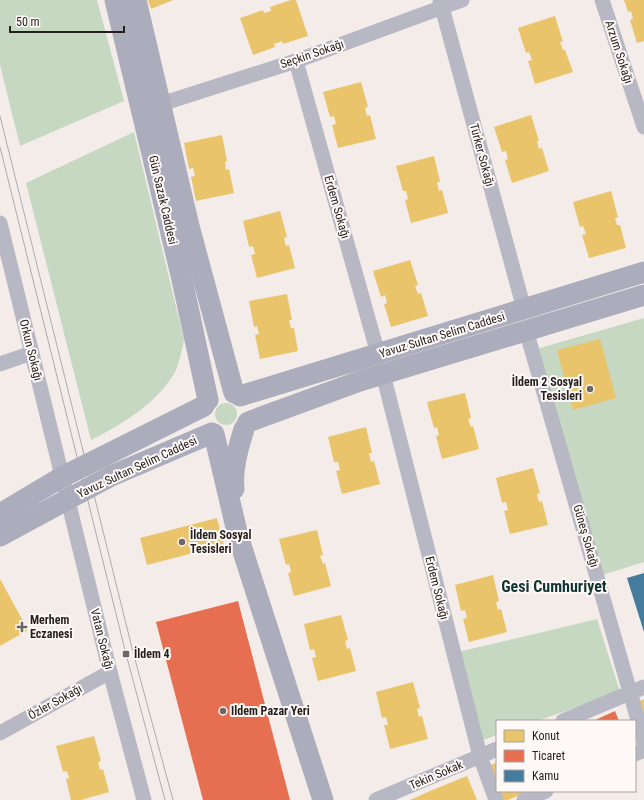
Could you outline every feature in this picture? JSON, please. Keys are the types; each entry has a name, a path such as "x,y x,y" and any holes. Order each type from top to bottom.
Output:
{"street":[{"name":"Gün Sazak Caddesi","path":"115,0 181,275 206,403"},
{"name":"Gün Sazak Caddesi","path":"136,0 189,226 237,394"},
{"name":"Seçkin Sokağı","path":"161,104 296,61 441,4 462,0"},
{"name":"Arzum Sokağı","path":"602,0 644,127"},
{"name":"Türker Sokağı","path":"441,4 524,309"},
{"name":"Erdem Sokağı","path":"296,61 378,354"},
{"name":"Orkun Sokağı","path":"0,223 62,477"},
{"name":"Yavuz Sultan Selim Caddesi","path":"237,394 378,354 644,272"},
{"name":"Yavuz Sultan Selim Caddesi","path":"246,425 383,374 644,295"},
{"name":"Güneş Sokağı","path":"526,330 638,690 644,741"},
{"path":"0,364 32,353"},
{"name":"Erdem Sokağı","path":"383,374 480,756 496,800"},
{"path":"238,536 233,478 236,454 246,425 248,408 237,394 220,392 206,403 204,421 213,433 238,536 323,800"},
{"name":"Yavuz Sultan Selim Caddesi","path":"0,514 62,477 206,403"},
{"path":"213,433 225,438 232,437 246,425"},
{"name":"Yavuz Sultan Selim Caddesi","path":"0,536 111,476 213,433"},
{"name":"Vatan Sokağı","path":"62,477 110,672 144,800"},
{"name":"Özler Sokağı","path":"0,733 110,672"},
{"path":"565,720 638,690"},
{"name":"Tekin Sokak","path":"376,800 496,749"},
{"path":"524,800 544,792"}],"green space":[{"path":"0,0 97,0 124,101 20,146 0,65"},
{"path":"134,132 184,340 176,370 169,382 160,392 139,411 115,427 91,440 26,183"},
{"path":"644,318 644,562 596,577 533,350"},
{"path":"226,403 234,406 237,414 234,422 226,425 218,422 215,414 218,406"},
{"path":"597,619 620,692 540,720 496,720 496,735 483,740 458,652"}],"building: Konut":[{"path":"148,0 173,0 151,9"},
{"path":"291,0 296,0 308,36 283,44 282,41 274,44 275,47 253,55 240,18 263,10 264,13 271,11 270,7"},
{"path":"624,0 644,0 644,41 637,43 630,20 633,19 631,11 628,12"},
{"path":"555,16 563,42 560,42 563,50 565,50 573,72 535,84 528,61 532,60 529,52 526,53 518,28"},
{"path":"361,82 368,107 365,108 367,116 370,115 376,139 338,148 332,125 336,124 334,116 330,117 323,92"},
{"path":"531,115 539,141 537,141 539,149 542,148 549,171 512,183 505,160 508,159 506,151 502,152 494,127"},
{"path":"222,135 227,161 225,162 226,170 229,169 234,193 196,201 191,177 195,176 193,168 189,169 184,143"},
{"path":"434,156 440,182 437,182 439,191 442,190 448,213 411,223 405,200 408,199 406,191 403,191 396,166"},
{"path":"611,191 618,217 615,218 617,225 620,225 626,248 589,258 582,235 586,234 583,226 580,227 573,202"},
{"path":"280,211 287,237 284,238 286,246 289,245 295,268 257,278 251,255 255,254 253,246 249,247 243,221"},
{"path":"410,260 418,285 415,286 418,294 421,293 428,316 391,327 384,304 387,303 385,295 381,297 373,271"},
{"path":"287,294 292,320 289,320 291,328 294,328 298,351 260,359 255,335 259,334 257,326 254,327 249,301"},
{"path":"600,339 616,398 573,410 557,350"},
{"path":"465,393 471,418 468,419 471,427 473,426 479,449 442,459 436,436 439,435 437,427 434,428 427,402"},
{"path":"366,427 372,453 369,453 371,462 374,461 380,484 342,494 336,471 340,470 338,462 334,462 328,437"},
{"path":"533,468 540,493 537,494 539,502 542,501 548,525 510,534 504,511 508,510 506,502 502,503 496,478"},
{"name":"İldem Sosyal Tesisleri","path":"217,518 224,545 147,565 140,538"},
{"path":"317,530 323,555 320,556 323,564 325,563 331,586 294,596 288,573 291,572 289,564 286,565 279,539"},
{"path":"493,575 499,601 496,602 498,610 501,609 507,632 469,642 463,619 467,618 465,610 461,611 455,585"},
{"path":"0,579 28,630 0,646"},
{"path":"341,615 348,640 345,641 347,649 350,648 356,671 318,681 312,658 316,657 314,649 310,650 304,624"},
{"path":"413,682 420,708 417,709 419,717 422,716 428,739 390,749 384,725 388,725 386,717 382,718 376,692"},
{"path":"644,699 644,722 635,703"},
{"path":"94,736 101,761 98,762 100,770 103,769 109,792 81,800 71,800 66,779 69,778 67,771 63,772 56,746"},
{"path":"496,762 496,783 489,766"},
{"path":"467,776 477,800 410,800 430,791"},
{"path":"499,792 527,792 508,800 503,800"}],"building: Ticaret":[{"name":"Ildem Pazar Yeri","path":"238,601 290,800 203,800 156,622"},
{"path":"615,711 619,720 595,720"}],"building: Kamu":[{"path":"644,573 644,632 627,578"}],"tram line":[{"path":"0,116 133,652 173,800"},
{"path":"0,147 126,654 165,800"}],"place":[{"name":"İldem 2 Sosyal Tesisleri","path":"590,389"},
{"name":"İldem Sosyal Tesisleri","path":"182,542"},
{"name":"Merhem Eczanesi","path":"22,627"},
{"name":"İldem 4","path":"126,654"},
{"name":"Ildem Pazar Yeri","path":"223,711"}],"district":[{"name":"Gesi Cumhuriyet","path":"554,586"}]}
